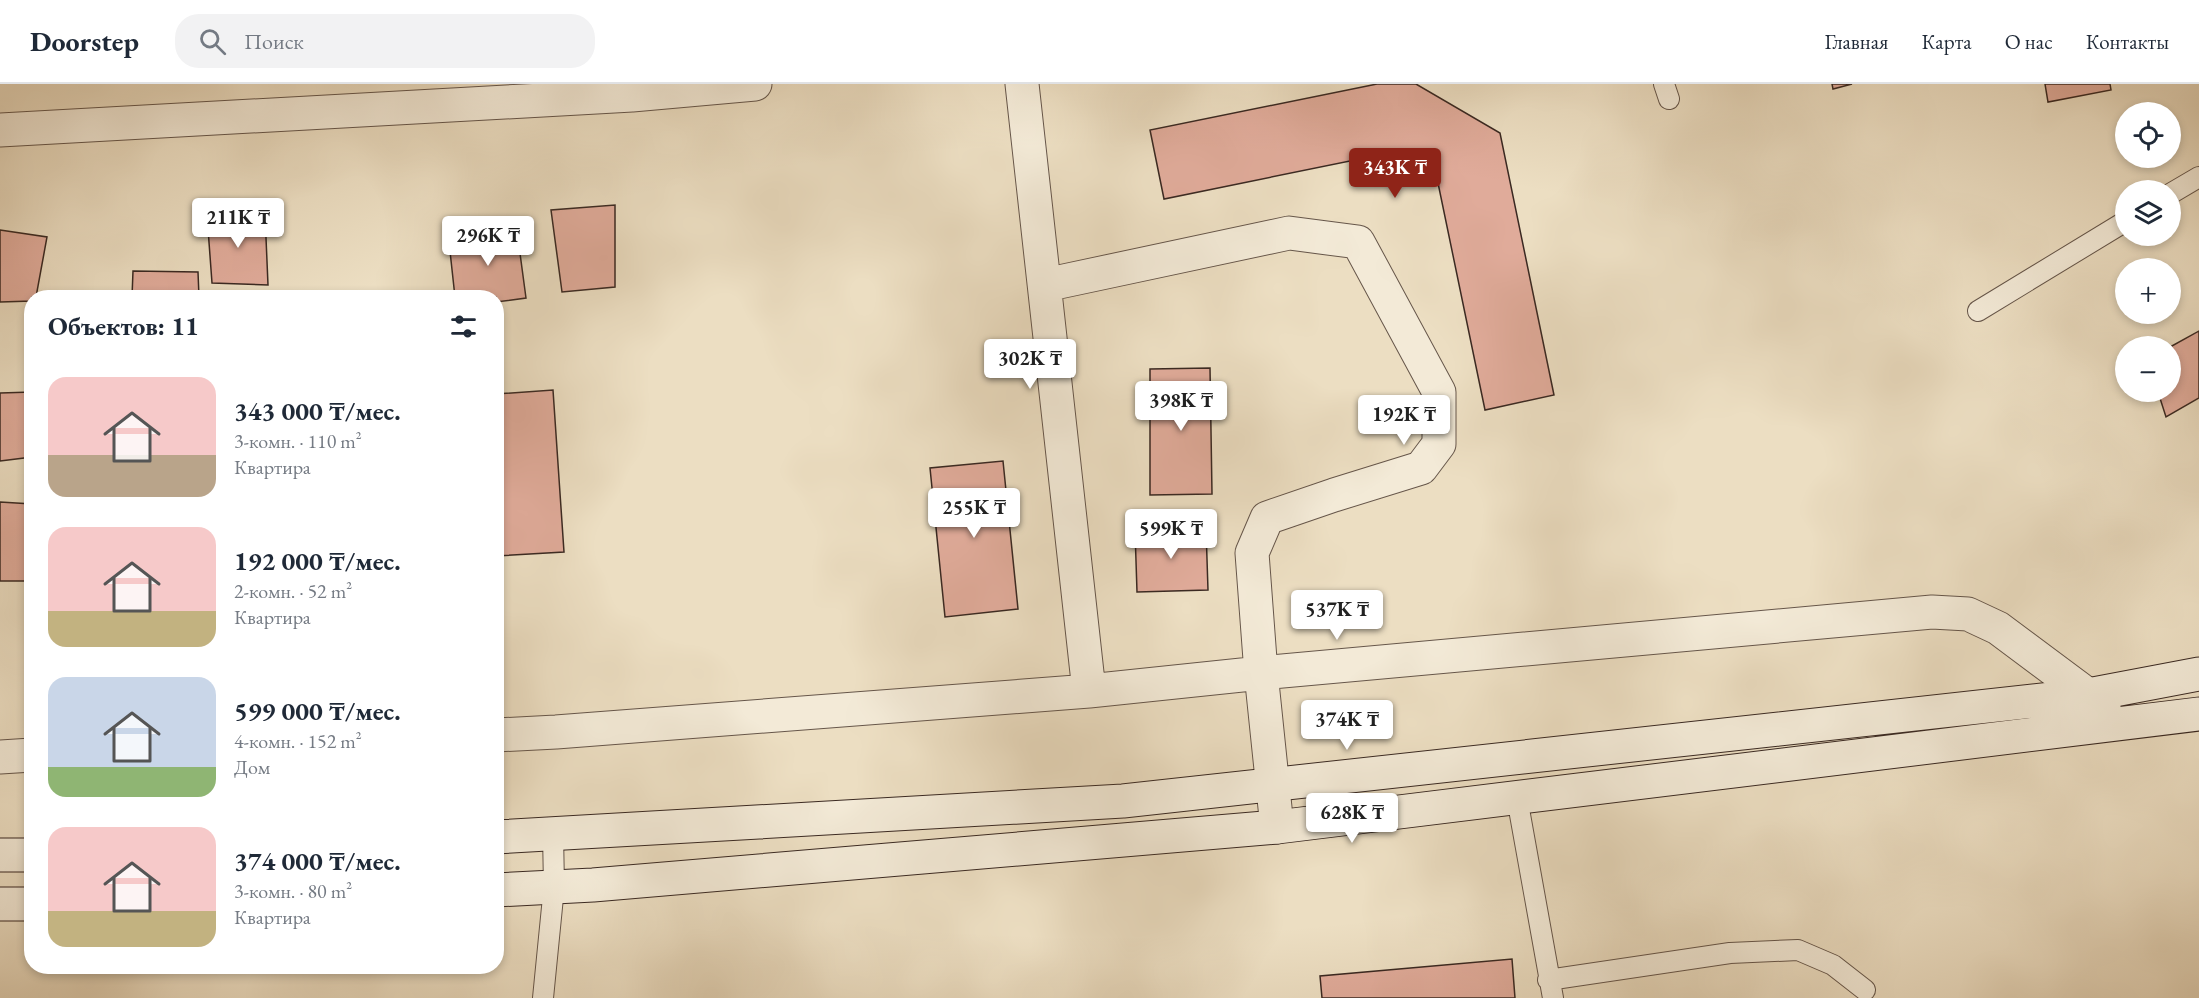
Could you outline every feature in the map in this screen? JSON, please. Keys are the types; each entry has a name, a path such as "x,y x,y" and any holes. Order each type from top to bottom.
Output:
{"street":[{"path":"0,130 620,96 755,84"},
{"path":"1022,84 1089,691"},
{"path":"1045,285 1289,233 1358,242 1439,392 1439,444 1421,468 1267,518 1252,554 1261,673 1277,827"},
{"path":"504,735 1089,691 1261,673 1932,612 1968,614 1998,628 2127,725"},
{"path":"504,836 1123,801 2088,695 2199,674"},
{"path":"504,890 1277,827 2127,725 2199,714"},
{"path":"0,757 24,756"},
{"path":"0,855 24,855"},
{"path":"0,904 24,904"}],"lane":[{"path":"2181,188 2199,177"},
{"path":"1978,311 2115,228"},
{"path":"1517,798 1551,989 1730,952 1798,950 1833,964 1865,990"},
{"path":"543,998 554,887 553,833"}],"building":[{"path":"1377,84 1416,84 1500,133 1554,395 1485,410 1438,183 1394,152 1164,199 1150,130"},
{"path":"1832,84 1852,84 1833,89"},
{"path":"2045,84 2110,84 2111,90 2048,102"},
{"path":"615,205 615,287 562,292 551,210"},
{"path":"265,214 268,285 212,283 207,215"},
{"path":"0,230 47,237 37,290 24,290 24,301 0,302"},
{"path":"517,231 526,298 504,301 504,290 454,290 449,242"},
{"path":"133,271 198,272 199,290 132,290"},
{"path":"2199,331 2199,398 2166,417 2161,402 2181,402 2181,341"},
{"path":"1210,368 1212,494 1150,495 1150,369"},
{"path":"553,390 564,552 504,556 504,393"},
{"path":"24,392 24,458 0,461 0,393"},
{"path":"1003,461 1018,609 945,617 930,468"},
{"path":"0,502 24,504 24,581 0,581"},
{"path":"1206,528 1208,590 1137,592 1135,530"},
{"path":"1512,959 1515,998 1322,998 1320,976"}]}
